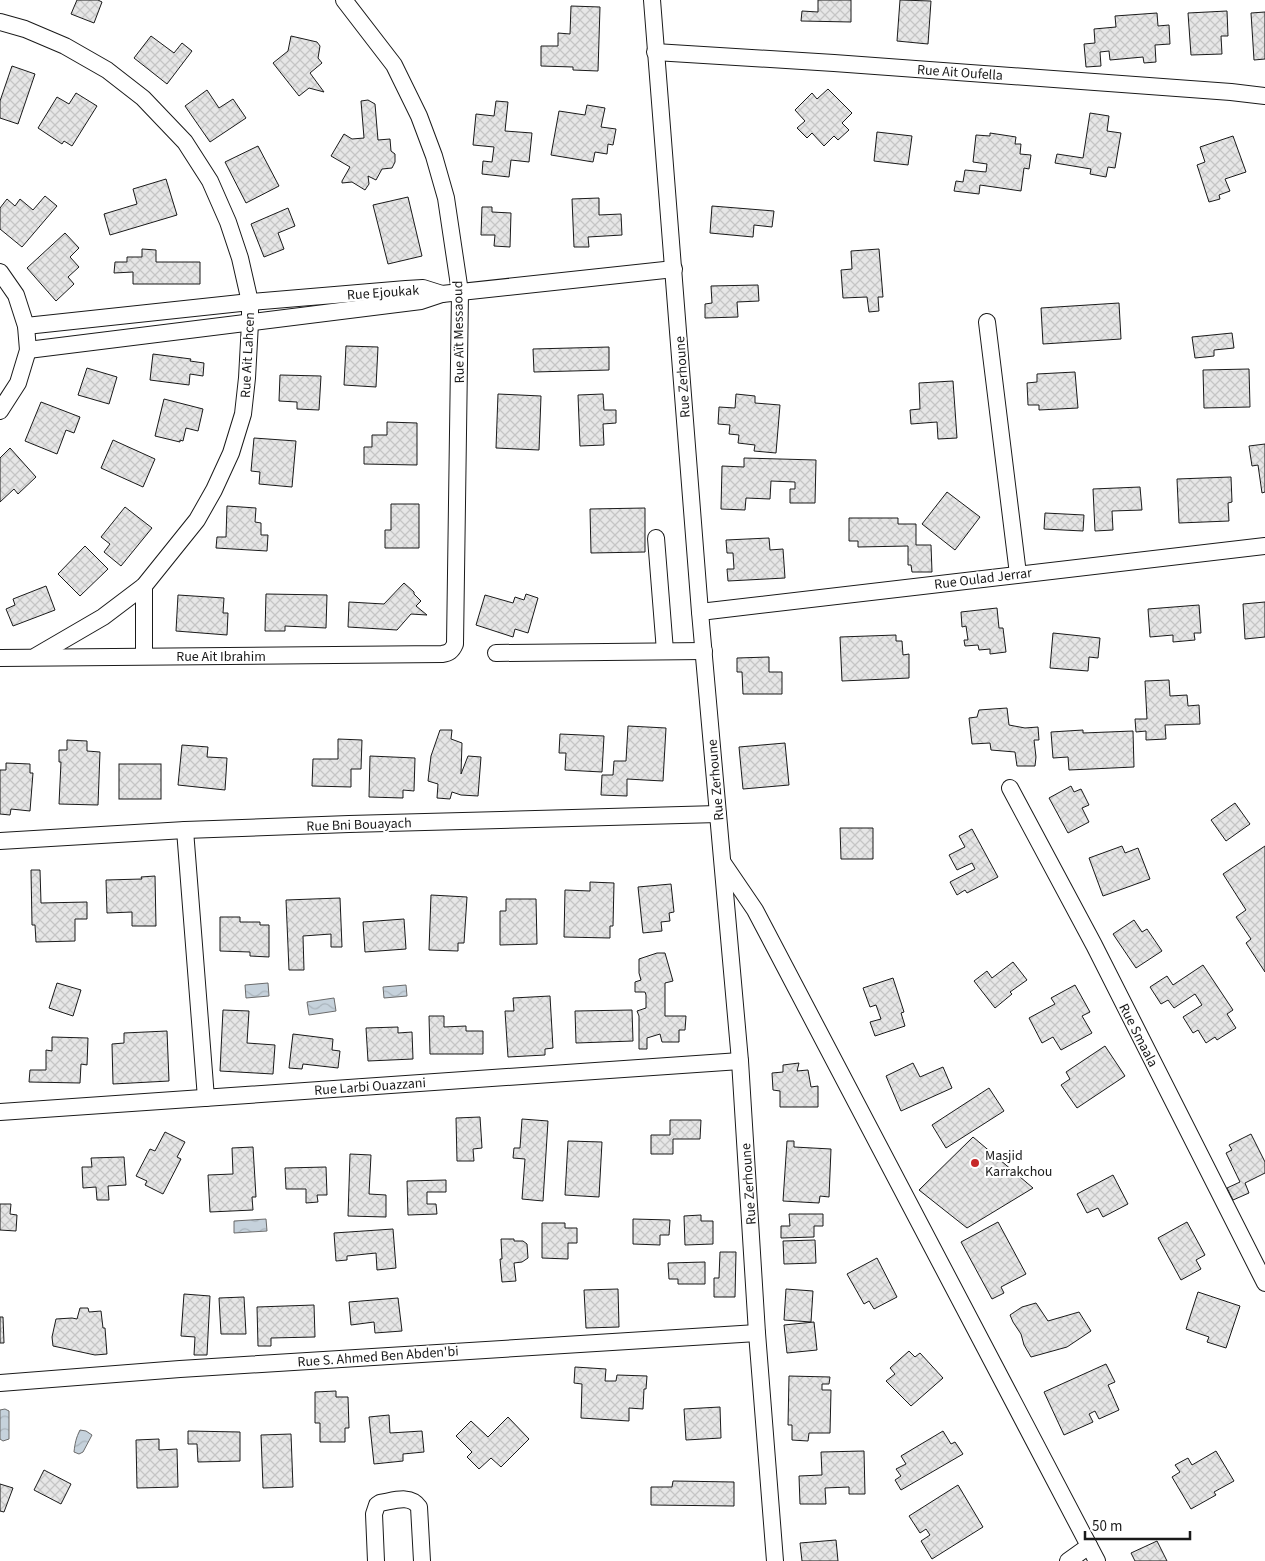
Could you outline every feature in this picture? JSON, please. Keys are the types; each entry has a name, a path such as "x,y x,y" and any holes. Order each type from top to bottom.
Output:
{"street":[{"name":"Rue Aït Messaoud","path":"344,0 394,66 422,124 434,156 446,198 460,292 455,644 449,653 442,654"},
{"name":"Rue Zerhoune","path":"652,0 700,612 740,1061 757,1333 775,1561"},
{"name":"Rue Ait Lahcen","path":"0,22 24,29 66,46 107,70 143,98 185,142 210,181 228,222 240,258 250,302 247,378 242,414 231,453 198,520 144,586 103,617 34,657"},
{"name":"Rue Ait Oufella","path":"655,52 853,64 1265,96"},
{"path":"442,294 674,269"},
{"path":"0,272 16,295 26,326 28,350 18,383 0,411"},
{"name":"Rue Ejoukak","path":"26,326 250,302 406,289 423,288 442,294"},
{"name":"Rue Ejoukak","path":"28,350 421,301 442,294"},
{"path":"987,322 1018,574"},
{"path":"656,538 665,651"},
{"name":"Rue Oulad Jerrar","path":"700,612 1265,546"},
{"path":"144,586 144,656"},
{"path":"496,653 704,651"},
{"name":"Rue Ait Ibrahim","path":"0,658 442,654"},
{"name":"Rue Smaala","path":"1010,788 1094,945 1265,1283"},
{"name":"Rue Bni Bouayach","path":"0,841 185,830 718,814"},
{"path":"185,830 206,1098"},
{"path":"723,863 755,910 1097,1561"},
{"name":"Rue Larbi Ouazzani","path":"0,1112 740,1061"},
{"name":"Rue S. Ahmed Ben Abden'bi","path":"0,1383 180,1369 757,1333"},
{"path":"376,1561 374,1514 377,1505 406,1499 413,1501 419,1507 422,1561"},
{"path":"1068,1561 1089,1546"}],"water":[{"path":"268,983 269,996 246,998 245,985"},
{"path":"406,985 407,996 384,998 383,987"},
{"path":"334,998 336,1011 309,1015 307,1002"},
{"path":"266,1219 267,1231 234,1233 234,1221"},
{"path":"5,1409 9,1411 9,1439 3,1441 0,1439 0,1410"},
{"path":"80,1430 92,1435 83,1452 79,1454 74,1452"}],"building":[{"path":"77,0 98,0 102,2 94,23 71,14"},
{"path":"818,0 851,0 851,22 801,21 802,11 818,12"},
{"path":"900,0 931,1 928,44 897,41"},
{"path":"571,6 600,7 598,71 573,70 573,67 541,66 541,46 558,46 558,33 570,34"},
{"path":"1227,11 1228,36 1221,36 1222,54 1191,55 1188,13"},
{"path":"1265,12 1265,59 1254,60 1251,13"},
{"path":"1157,13 1158,26 1169,25 1170,44 1155,45 1156,62 1144,63 1143,57 1110,60 1109,51 1100,52 1101,66 1086,67 1084,44 1095,43 1094,29 1116,27 1115,16"},
{"path":"151,36 174,53 182,43 192,51 167,84 134,58"},
{"path":"291,36 317,42 320,46 318,58 322,63 310,73 324,92 309,88 299,96 273,63 288,51"},
{"path":"12,66 35,74 18,124 0,118 0,101"},
{"path":"828,89 852,113 842,123 849,130 838,140 834,136 824,146 812,133 807,138 797,128 805,121 795,110 812,93 817,99"},
{"path":"207,90 219,108 233,99 246,118 210,142 185,106"},
{"path":"76,93 97,106 72,146 64,141 62,144 38,128 57,97 69,104"},
{"path":"368,100 375,104 378,140 390,139 391,151 395,154 395,162 392,168 382,169 376,180 368,176 369,184 365,190 352,182 342,183 350,167 331,156 344,134 352,139 364,138 361,101"},
{"path":"496,101 508,102 505,131 532,133 529,162 511,160 509,177 482,174 483,161 492,162 494,147 473,145 476,114 494,116"},
{"path":"587,105 605,108 601,127 616,129 613,145 608,144 607,154 595,152 593,162 551,155 559,111 585,115"},
{"path":"1090,113 1109,116 1107,131 1121,133 1115,168 1108,167 1106,177 1090,174 1091,169 1055,163 1057,154 1083,158"},
{"path":"877,132 912,136 908,165 874,161"},
{"path":"990,133 1016,137 1015,144 1021,144 1020,154 1031,155 1029,169 1024,168 1021,191 980,185 979,194 954,191 956,181 963,182 965,170 986,172 987,164 973,162 976,135 990,136"},
{"path":"1233,136 1246,172 1225,179 1230,191 1219,195 1220,199 1209,202 1197,165 1205,162 1200,147"},
{"path":"258,146 279,186 246,203 225,162"},
{"path":"166,179 177,215 110,235 104,214 137,204 133,189"},
{"path":"45,196 57,206 22,247 0,229 0,208 7,199 15,206 20,199 33,210"},
{"path":"408,197 422,256 388,264 373,205"},
{"path":"599,198 599,215 621,214 622,235 588,237 589,247 574,247 572,199"},
{"path":"712,206 774,211 772,227 754,225 753,237 710,233"},
{"path":"482,207 492,207 492,212 511,213 510,247 494,246 495,235 481,235"},
{"path":"288,208 295,226 278,233 284,249 264,257 251,224"},
{"path":"65,233 79,248 70,257 79,267 68,277 74,284 56,301 27,268"},
{"path":"142,249 156,250 156,262 200,262 200,284 133,284 133,272 114,273 115,262 127,262 127,257 142,257"},
{"path":"879,249 883,297 878,297 879,311 869,312 867,297 843,298 841,270 852,269 851,251"},
{"path":"758,285 759,301 737,302 738,317 705,318 705,304 712,303 711,286"},
{"path":"1119,303 1121,339 1043,344 1041,308"},
{"path":"1232,333 1234,348 1214,350 1214,356 1195,358 1192,337"},
{"path":"346,346 378,347 376,387 344,385"},
{"path":"609,347 609,370 534,372 533,349"},
{"path":"153,354 191,359 190,361 204,363 203,376 190,374 189,385 150,380"},
{"path":"87,368 117,377 109,404 78,395"},
{"path":"1249,369 1250,407 1204,408 1203,370"},
{"path":"1075,372 1078,408 1039,410 1039,405 1028,405 1027,383 1037,382 1037,374"},
{"path":"280,375 321,376 319,410 297,409 297,402 279,401"},
{"path":"953,381 957,438 938,439 937,422 911,424 910,410 920,409 919,383"},
{"path":"498,394 541,396 539,450 496,448"},
{"path":"603,394 604,410 616,410 616,423 603,424 604,445 580,446 578,395"},
{"path":"736,394 755,396 755,403 780,405 776,453 754,451 755,445 738,443 739,435 729,434 730,425 718,424 719,407 735,408"},
{"path":"164,399 203,409 198,431 186,428 183,441 180,440 180,442 155,436"},
{"path":"41,402 80,417 74,433 66,430 57,454 25,441"},
{"path":"387,422 417,423 417,465 364,464 364,447 372,447 372,435 387,435"},
{"path":"254,438 296,441 292,487 259,484 260,472 251,471"},
{"path":"113,440 155,459 143,487 101,468"},
{"path":"1265,444 1265,492 1262,493 1258,465 1252,466 1249,446"},
{"path":"10,448 36,477 18,494 14,489 0,502 0,458"},
{"path":"744,458 816,460 815,503 790,503 790,489 795,489 795,482 771,481 770,499 746,498 745,510 721,509 722,466 744,467"},
{"path":"1231,477 1232,502 1228,503 1229,521 1179,523 1177,479"},
{"path":"1140,487 1142,510 1112,511 1113,530 1095,531 1093,489"},
{"path":"947,492 980,517 955,550 922,524"},
{"path":"391,504 419,504 419,548 385,548 385,530 391,530"},
{"path":"227,506 256,508 255,522 261,523 261,535 268,535 267,551 216,548 217,537 226,537"},
{"path":"125,507 152,528 121,566 104,552 110,544 101,537"},
{"path":"645,508 645,552 591,553 590,509"},
{"path":"1045,513 1084,515 1083,531 1044,529"},
{"path":"849,518 898,518 898,524 916,524 916,545 931,545 932,572 912,572 911,565 908,565 908,546 858,547 858,541 849,541"},
{"path":"769,538 770,550 783,549 785,578 728,581 727,569 734,569 733,553 727,553 726,540"},
{"path":"85,546 108,569 80,596 58,574"},
{"path":"404,583 421,601 416,606 427,615 411,614 397,630 348,627 349,602 384,604"},
{"path":"46,586 55,610 13,626 6,609 15,605 13,599"},
{"path":"266,594 327,595 326,628 285,626 285,631 265,631"},
{"path":"526,594 538,598 528,633 515,629 513,637 476,625 485,595 513,603 515,597 524,600"},
{"path":"178,595 224,598 223,613 228,613 227,635 176,631"},
{"path":"1265,602 1265,637 1245,639 1243,604"},
{"path":"1199,605 1201,633 1194,633 1195,640 1173,642 1173,635 1150,637 1148,609"},
{"path":"997,608 999,628 1003,628 1006,652 990,654 990,649 979,650 978,645 965,646 964,640 968,640 966,626 962,627 961,612"},
{"path":"1053,633 1100,638 1098,658 1089,657 1088,671 1050,668"},
{"path":"896,635 896,641 902,641 903,655 909,654 909,678 842,681 840,637"},
{"path":"769,657 769,672 782,672 782,694 743,694 742,672 737,672 737,658"},
{"path":"1169,680 1170,696 1187,695 1188,706 1199,705 1200,724 1165,725 1166,739 1146,740 1146,731 1136,732 1135,719 1147,719 1145,681"},
{"path":"1007,708 1009,725 1025,728 1038,727 1039,740 1034,740 1035,766 1017,766 1015,752 991,750 990,743 972,744 969,718 977,717 979,710"},
{"path":"628,726 666,728 663,781 627,779 627,796 601,795 602,775 613,775 614,761 626,761"},
{"path":"440,730 452,730 451,739 462,743 461,774 468,756 481,757 478,796 461,795 452,792 450,799 437,798 438,784 428,781 431,756"},
{"path":"1083,730 1083,733 1133,731 1134,767 1069,770 1068,757 1053,758 1051,732"},
{"path":"560,734 604,736 602,772 565,770 566,753 559,753"},
{"path":"338,739 362,740 361,769 351,769 351,787 312,786 313,759 338,759"},
{"path":"67,740 87,741 87,751 100,752 98,805 59,804 61,762 59,762 59,750 67,750"},
{"path":"785,743 789,785 743,789 739,747"},
{"path":"182,745 208,747 207,757 227,758 225,790 178,785"},
{"path":"370,756 415,758 414,791 403,790 403,798 369,797"},
{"path":"6,763 30,764 30,773 33,773 30,811 11,809 10,815 0,814 0,770 6,770"},
{"path":"119,764 161,764 161,799 119,799"},
{"path":"1071,786 1074,792 1081,789 1089,805 1082,808 1089,822 1068,833 1049,798"},
{"path":"1235,803 1250,824 1226,841 1211,820"},
{"path":"840,828 873,828 873,859 841,859"},
{"path":"972,829 998,877 967,893 965,890 957,895 950,882 975,869 972,863 957,870 949,855 965,847 959,836"},
{"path":"1122,846 1125,853 1138,848 1150,879 1103,896 1089,858"},
{"path":"1265,846 1265,972 1246,943 1251,939 1236,917 1246,910 1223,874"},
{"path":"31,870 40,870 41,903 87,902 87,919 75,919 75,941 36,942 35,925 32,925"},
{"path":"155,876 156,926 132,926 132,912 107,913 106,880 142,879 141,877"},
{"path":"590,882 614,883 613,926 610,926 610,938 564,937 565,890 590,891"},
{"path":"671,884 674,912 669,913 670,921 661,922 662,931 643,933 638,887"},
{"path":"431,895 467,897 464,943 458,943 458,951 429,950"},
{"path":"340,898 342,947 331,947 331,934 303,936 304,970 289,970 286,900"},
{"path":"506,899 536,899 537,944 500,945 500,911 506,911"},
{"path":"220,917 240,917 240,922 260,922 260,925 269,925 269,957 250,956 250,952 220,951"},
{"path":"404,919 406,949 365,952 363,922"},
{"path":"1134,920 1142,932 1147,929 1162,951 1136,968 1113,934"},
{"path":"657,953 665,953 673,981 665,983 665,1016 686,1016 685,1030 679,1030 679,1042 662,1042 660,1034 647,1038 647,1049 639,1049 639,1016 637,1011 646,1008 646,995 645,992 635,992 635,982 641,980 639,959"},
{"path":"1013,962 1027,980 1010,992 1012,994 995,1008 974,981 987,971 992,978"},
{"path":"1203,965 1233,1010 1227,1014 1236,1028 1217,1040 1215,1037 1206,1043 1198,1030 1193,1033 1183,1017 1202,1005 1195,994 1174,1008 1168,1000 1161,1004 1150,987 1167,976 1173,985"},
{"path":"893,978 904,1012 901,1013 905,1026 875,1036 870,1022 881,1019 876,1005 870,1007 863,988"},
{"path":"57,983 81,990 73,1016 49,1008"},
{"path":"1075,985 1090,1012 1082,1016 1092,1033 1061,1050 1053,1037 1042,1043 1029,1018 1055,1004 1051,998"},
{"path":"550,996 553,1048 545,1049 545,1055 508,1057 505,1011 514,1011 513,998"},
{"path":"223,1010 249,1011 247,1043 275,1045 273,1074 220,1071"},
{"path":"632,1010 633,1041 576,1043 575,1011"},
{"path":"429,1016 444,1016 444,1027 466,1026 466,1031 483,1031 483,1054 430,1054"},
{"path":"398,1027 398,1033 412,1032 413,1059 368,1061 366,1028"},
{"path":"167,1031 169,1081 113,1084 112,1044 124,1043 124,1033"},
{"path":"293,1034 333,1039 332,1050 340,1051 338,1068 303,1064 302,1069 289,1068"},
{"path":"52,1037 88,1038 87,1065 81,1064 80,1083 29,1082 30,1070 46,1070 46,1050 52,1051"},
{"path":"1105,1046 1125,1076 1077,1108 1061,1085 1070,1079 1066,1072"},
{"path":"799,1063 797,1071 808,1070 811,1087 818,1086 818,1107 780,1107 780,1091 773,1090 772,1073 783,1072 783,1065"},
{"path":"913,1063 920,1077 943,1067 952,1088 901,1111 886,1076"},
{"path":"989,1088 1004,1111 946,1148 932,1125"},
{"path":"480,1117 482,1148 473,1149 474,1161 457,1161 456,1118"},
{"path":"522,1119 548,1121 543,1201 522,1199 525,1159 513,1158 514,1148 520,1148"},
{"path":"670,1120 701,1120 700,1139 673,1139 673,1154 651,1154 651,1135 670,1135"},
{"path":"165,1132 185,1142 177,1157 181,1159 163,1194 145,1185 147,1181 136,1176 150,1149 155,1151"},
{"path":"1251,1134 1265,1162 1265,1173 1245,1183 1249,1193 1233,1200 1227,1188 1240,1182 1226,1153 1232,1150 1229,1145"},
{"name":"Masjid Karrakchou","path":"973,1137 1033,1188 967,1228 919,1190"},
{"path":"568,1141 602,1142 599,1197 565,1195"},
{"path":"787,1141 794,1141 794,1147 831,1149 829,1197 820,1196 819,1203 783,1201"},
{"path":"253,1147 256,1197 252,1197 253,1210 210,1212 208,1175 233,1174 232,1148"},
{"path":"350,1154 371,1155 369,1194 386,1195 386,1217 348,1216"},
{"path":"124,1157 126,1185 108,1186 109,1200 97,1200 96,1187 83,1188 82,1167 92,1167 91,1158"},
{"path":"326,1167 327,1195 317,1195 318,1202 306,1203 306,1189 286,1189 285,1168"},
{"path":"1113,1175 1128,1204 1103,1217 1098,1208 1087,1213 1077,1194"},
{"path":"446,1180 446,1192 427,1192 427,1204 436,1204 437,1214 408,1215 407,1181"},
{"path":"0,1204 11,1204 10,1214 17,1215 16,1231 0,1230"},
{"path":"789,1214 823,1214 823,1226 814,1226 814,1237 781,1238 781,1226 790,1226"},
{"path":"701,1215 701,1221 713,1221 713,1244 685,1245 684,1216"},
{"path":"633,1219 670,1220 669,1235 660,1235 660,1245 633,1244"},
{"path":"998,1222 1026,1274 1001,1287 1004,1293 992,1299 961,1242"},
{"path":"1187,1222 1205,1255 1196,1260 1201,1269 1181,1280 1158,1238"},
{"path":"542,1223 565,1223 565,1228 577,1228 577,1243 568,1243 568,1259 542,1258"},
{"path":"393,1229 396,1268 377,1270 376,1253 347,1256 347,1260 336,1261 334,1233"},
{"path":"501,1239 514,1239 514,1241 523,1241 527,1244 528,1258 522,1262 514,1263 516,1281 502,1282"},
{"path":"815,1240 816,1263 784,1264 783,1241"},
{"path":"720,1252 736,1252 735,1297 714,1297 714,1278 719,1278"},
{"path":"877,1258 897,1297 874,1309 869,1301 864,1304 847,1274"},
{"path":"705,1262 705,1284 678,1284 678,1279 669,1279 668,1263"},
{"path":"618,1289 619,1327 586,1328 584,1290"},
{"path":"786,1289 813,1291 811,1322 784,1320"},
{"path":"1198,1292 1240,1306 1226,1348 1207,1342 1209,1337 1186,1329"},
{"path":"184,1294 210,1296 207,1355 194,1355 195,1337 181,1336"},
{"path":"244,1297 246,1334 221,1334 219,1298"},
{"path":"398,1298 402,1331 375,1333 374,1322 351,1325 349,1302"},
{"path":"1036,1303 1048,1321 1079,1312 1091,1331 1067,1347 1031,1357 1010,1315 1022,1307"},
{"path":"314,1305 315,1337 271,1338 271,1346 258,1346 257,1307"},
{"path":"80,1308 88,1308 89,1312 101,1311 103,1328 105,1328 107,1354 95,1355 53,1346 52,1337 56,1319 77,1319"},
{"path":"0,1317 3,1317 4,1343 0,1343"},
{"path":"814,1322 817,1350 787,1353 784,1325"},
{"path":"909,1351 915,1357 920,1353 943,1378 911,1406 886,1381 895,1374 890,1368"},
{"path":"1106,1364 1115,1382 1108,1385 1119,1410 1099,1419 1095,1411 1089,1414 1093,1422 1064,1435 1044,1392"},
{"path":"575,1367 606,1369 605,1381 616,1381 617,1375 647,1376 643,1409 629,1408 629,1421 581,1418 582,1384 574,1383"},
{"path":"789,1376 830,1377 829,1384 822,1384 822,1390 831,1390 830,1433 809,1433 808,1441 792,1440 792,1425 788,1425"},
{"path":"336,1391 336,1397 348,1397 349,1428 345,1428 345,1442 320,1442 320,1423 315,1423 315,1392"},
{"path":"720,1407 721,1438 686,1440 684,1409"},
{"path":"389,1415 390,1433 422,1431 424,1452 403,1454 403,1461 374,1464 369,1417"},
{"path":"508,1417 529,1439 501,1467 491,1458 479,1469 467,1457 472,1452 456,1436 471,1421 488,1437"},
{"path":"188,1431 240,1432 240,1461 198,1462 197,1444 188,1444"},
{"path":"943,1431 951,1444 955,1442 963,1454 901,1490 895,1480 901,1476 896,1469 906,1464 901,1456"},
{"path":"291,1434 293,1487 263,1488 261,1435"},
{"path":"159,1439 159,1450 177,1449 178,1487 137,1488 136,1440"},
{"path":"864,1451 865,1494 849,1494 849,1487 825,1488 826,1504 800,1504 799,1476 822,1475 821,1452"},
{"path":"1216,1451 1234,1481 1214,1492 1216,1495 1191,1509 1172,1477 1180,1472 1175,1465 1188,1458 1192,1465"},
{"path":"44,1470 71,1484 61,1504 34,1490"},
{"path":"673,1481 734,1482 734,1506 651,1505 651,1487 672,1487"},
{"path":"0,1484 13,1488 4,1512 0,1511"},
{"path":"958,1485 983,1527 932,1559 921,1541 930,1535 926,1529 920,1533 909,1516"},
{"path":"836,1540 838,1561 802,1561 800,1543"},
{"path":"1157,1541 1167,1561 1135,1561 1131,1553"}],"place":[{"name":"Masjid Karrakchou","path":"975,1163"}]}
